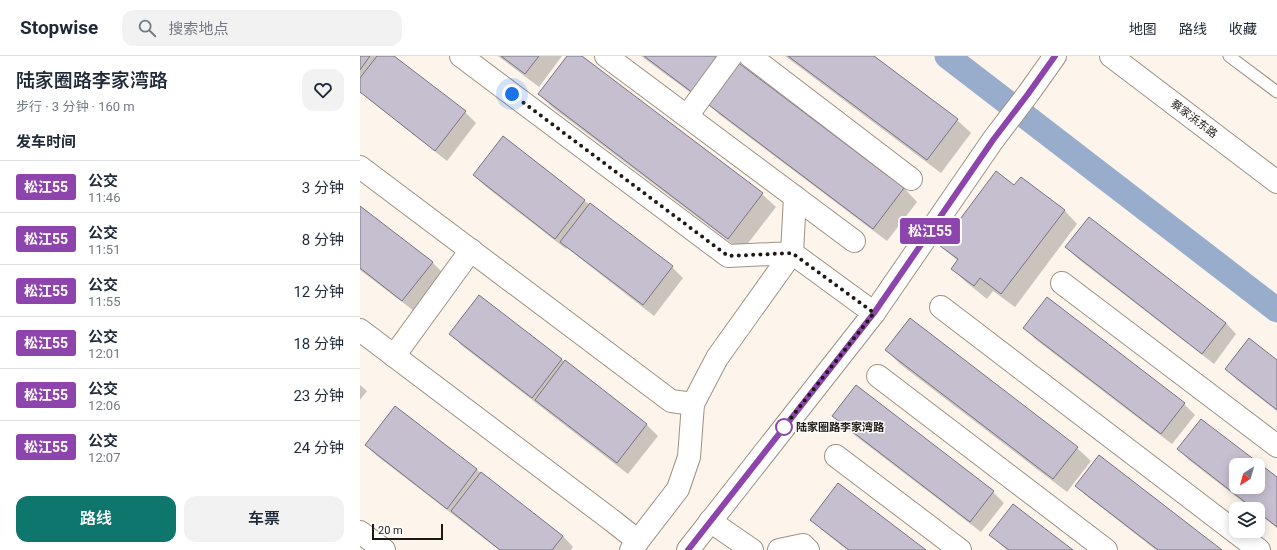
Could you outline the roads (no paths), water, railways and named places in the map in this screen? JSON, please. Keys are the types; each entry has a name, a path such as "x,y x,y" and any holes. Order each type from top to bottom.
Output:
{"street":[{"path":"462,56 728,256 792,253 874,313"},
{"path":"606,56 854,242"},
{"path":"686,116 731,56"},
{"path":"750,56 911,179"},
{"path":"688,550 874,313 993,140 1055,56"},
{"name":"蔡家浜东路","path":"1111,56 1277,182"},
{"path":"360,167 671,401 693,404"},
{"path":"360,330 614,522 635,546 678,489 689,457 693,404 717,358 792,253 795,197"},
{"path":"394,356 471,250"},
{"path":"1062,283 1277,446"},
{"path":"941,307 1259,550"},
{"path":"878,376 1106,550"},
{"path":"836,456 960,550"},
{"path":"710,521 752,550"},
{"path":"360,532 384,550"},
{"path":"780,550 803,546 808,550"}],"lane":[{"path":"1229,56 1277,92"}],"waterway":[{"path":"947,56 1277,310"}],"place":[{"name":"陆家圈路李家湾路","path":"784,427"}]}
